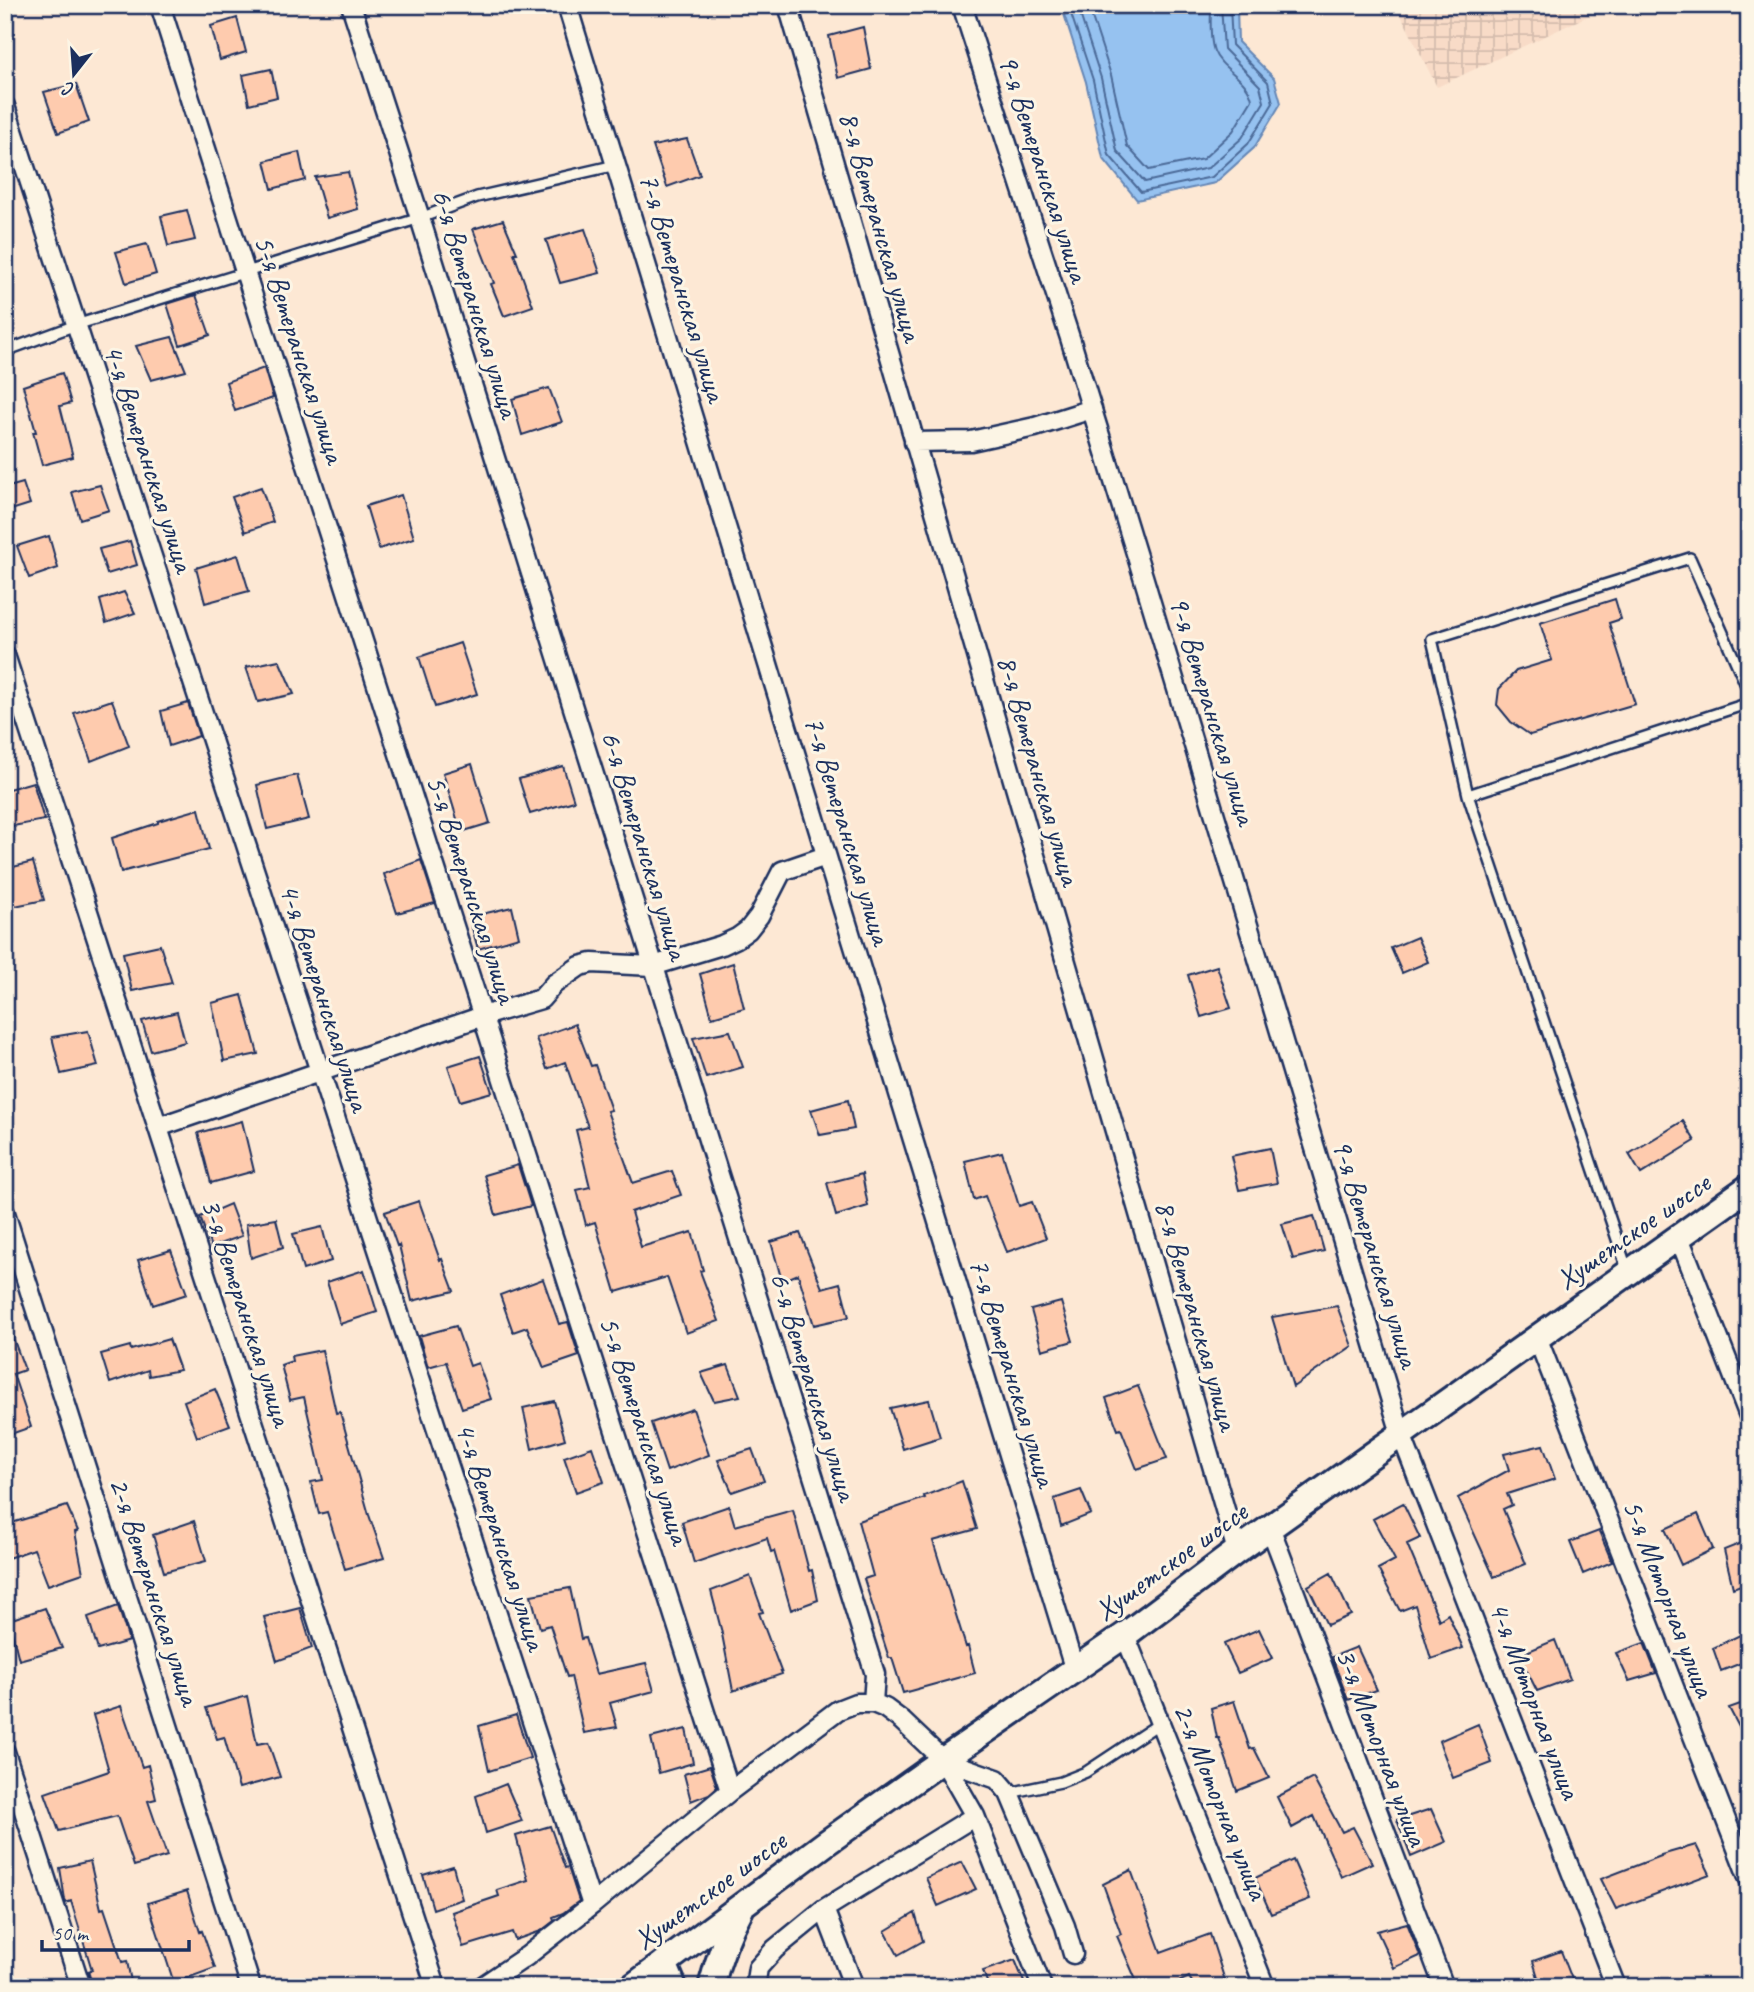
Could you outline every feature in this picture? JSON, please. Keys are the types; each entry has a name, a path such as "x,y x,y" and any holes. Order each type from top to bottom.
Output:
{"main road":[{"name":"Хушетское шоссе","path":"632,1987 943,1759 1125,1635 1270,1527 1749,1187"},
{"path":"711,1987 719,1956 743,1905"},
{"path":"664,1963 674,1987"}],"street":[{"name":"5-я Ветеранская улица","path":"160,5 730,1791"},
{"name":"6-я Ветеранская улица","path":"351,5 875,1674 873,1703"},
{"name":"8-я Ветеранская улица","path":"788,5 1237,1551"},
{"name":"9-я Ветеранская улица","path":"962,5 1092,409 1401,1434"},
{"name":"7-я Ветеранская улица","path":"574,7 616,165 1074,1671"},
{"name":"4-я Ветеранская улица","path":"5,106 592,1905"},
{"path":"914,442 971,440 1035,427 1092,409"},
{"name":"3-я Ветеранская улица","path":"5,655 436,1987"},
{"path":"158,1127 483,1016 541,999 554,984 580,966 592,963 653,966 722,945 748,930 759,916 782,871 826,856"},
{"name":"2-я Ветеранская улица","path":"5,1213 251,1987"},
{"path":"1679,1237 1749,1416"},
{"name":"5-я Моторная улица","path":"1537,1338 1749,1879"},
{"name":"4-я Моторная улица","path":"1401,1434 1616,1987"},
{"name":"3-я Моторная улица","path":"1270,1527 1444,1987"},
{"name":"2-я Моторная улица","path":"1125,1635 1265,1987"},
{"path":"481,1987 527,1956 592,1905 730,1791 838,1710 856,1703 873,1703 885,1708 943,1759 975,1816 1042,1987"},
{"path":"5,1752 81,1987"},
{"path":"943,1759 997,1779 1009,1793 1065,1926 1073,1954"},
{"path":"755,1987 758,1968 775,1949 824,1909 975,1816"},
{"path":"824,1909 854,1987"}],"lane":[{"path":"5,351 76,325 420,218 477,197 616,165"},
{"path":"1628,1273 1468,795 1432,639 1690,558 1749,692"},
{"path":"1468,795 1749,703"},
{"path":"1009,1793 1062,1782 1086,1772 1160,1723"}],"shaded area":[{"path":"1396,5 1611,5 1437,87"}],"water":[{"path":"1061,5 1237,5 1238,42 1274,78 1281,103 1254,148 1215,183 1137,200 1103,158 1086,82"}],"building":[{"path":"237,18 246,52 220,60 211,26"},
{"path":"863,27 871,69 838,78 829,36"},
{"path":"271,69 277,97 249,104 243,75"},
{"path":"76,84 89,122 58,133 44,92"},
{"path":"687,139 700,175 667,187 653,146"},
{"path":"299,152 305,180 272,189 265,161"},
{"path":"348,172 358,209 327,218 315,177"},
{"path":"187,210 195,240 168,246 161,216"},
{"path":"503,220 517,253 514,253 533,306 504,316 473,229"},
{"path":"585,229 600,273 560,283 546,240"},
{"path":"147,244 156,274 126,283 116,252"},
{"path":"196,295 210,335 180,345 167,304"},
{"path":"172,337 186,371 151,380 136,346"},
{"path":"264,368 273,398 235,411 226,382"},
{"path":"62,373 71,403 60,406 73,457 42,465 23,386"},
{"path":"549,388 562,422 522,435 512,399"},
{"path":"23,483 30,504 5,512 5,488"},
{"path":"100,485 109,510 80,519 72,492"},
{"path":"261,487 273,522 245,532 232,497"},
{"path":"401,495 414,538 379,549 366,506"},
{"path":"49,536 58,568 29,578 17,546"},
{"path":"130,541 137,565 107,574 99,549"},
{"path":"238,555 249,591 205,603 196,568"},
{"path":"124,592 135,613 106,623 100,600"},
{"path":"1615,599 1621,619 1609,623 1635,704 1530,735 1511,722 1497,705 1499,689 1516,671 1552,660 1540,623"},
{"path":"460,643 477,694 435,707 419,657"},
{"path":"279,660 294,694 258,702 246,667"},
{"path":"112,700 129,746 91,761 74,713"},
{"path":"188,703 199,736 169,746 161,711"},
{"path":"472,764 490,823 461,832 443,773"},
{"path":"563,766 574,801 530,814 519,779"},
{"path":"297,775 309,819 267,829 257,785"},
{"path":"33,782 44,820 8,827 5,816 5,790"},
{"path":"199,809 209,849 121,872 112,838"},
{"path":"421,860 435,903 397,913 384,874"},
{"path":"33,862 44,900 5,908 5,869"},
{"path":"512,907 519,937 478,949 469,917"},
{"path":"1417,937 1428,962 1402,973 1391,948"},
{"path":"160,945 172,983 132,991 123,953"},
{"path":"733,963 744,1008 712,1017 700,974"},
{"path":"1217,966 1231,1008 1201,1017 1188,975"},
{"path":"242,995 258,1054 224,1061 212,1003"},
{"path":"177,1012 185,1042 151,1051 142,1021"},
{"path":"575,1024 591,1066 595,1065 611,1110 607,1111 633,1183 672,1171 681,1195 631,1212 641,1247 692,1232 703,1270 700,1271 719,1321 686,1333 667,1277 616,1292 595,1222 586,1225 577,1190 590,1187 576,1130 588,1127 565,1062 547,1069 536,1038"},
{"path":"88,1031 98,1066 61,1074 52,1037"},
{"path":"730,1031 743,1067 706,1078 693,1038"},
{"path":"480,1056 492,1092 460,1101 448,1066"},
{"path":"848,1100 854,1129 820,1135 811,1110"},
{"path":"242,1121 254,1171 211,1183 198,1133"},
{"path":"1683,1121 1695,1141 1641,1174 1629,1154"},
{"path":"1270,1148 1277,1183 1239,1190 1231,1156"},
{"path":"1002,1152 1019,1206 1032,1202 1046,1238 1007,1252 985,1196 974,1200 965,1161"},
{"path":"518,1165 531,1206 496,1215 484,1175"},
{"path":"862,1174 868,1206 836,1216 827,1183"},
{"path":"419,1201 454,1291 412,1301 399,1245 397,1246 385,1212"},
{"path":"230,1204 242,1236 211,1247 200,1217"},
{"path":"1314,1216 1324,1251 1293,1259 1282,1224"},
{"path":"276,1219 283,1247 251,1258 246,1224"},
{"path":"322,1227 331,1261 303,1270 293,1234"},
{"path":"800,1233 822,1288 840,1283 849,1317 814,1325 798,1274 782,1281 771,1242"},
{"path":"171,1250 187,1294 153,1305 138,1260"},
{"path":"364,1270 377,1312 340,1324 327,1282"},
{"path":"543,1279 559,1324 568,1322 579,1356 544,1368 527,1327 513,1332 500,1295"},
{"path":"1061,1302 1073,1341 1042,1350 1031,1310"},
{"path":"1337,1306 1352,1346 1293,1387 1272,1317"},
{"path":"5,1322 25,1370 13,1374 31,1427 5,1436"},
{"path":"456,1326 470,1366 478,1363 491,1399 462,1408 446,1362 428,1367 419,1336"},
{"path":"169,1339 180,1370 149,1376 148,1370 110,1383 101,1354 130,1346 131,1350"},
{"path":"322,1350 336,1413 340,1412 384,1558 345,1569 327,1512 319,1514 311,1482 323,1480 304,1397 290,1400 281,1365 292,1361 291,1356"},
{"path":"728,1365 740,1396 714,1401 701,1373"},
{"path":"1138,1386 1167,1459 1137,1469 1106,1398"},
{"path":"215,1389 230,1425 197,1437 184,1401"},
{"path":"929,1400 940,1437 903,1449 890,1408"},
{"path":"554,1401 565,1439 532,1449 523,1408"},
{"path":"693,1409 709,1455 667,1471 651,1423"},
{"path":"1543,1445 1555,1479 1507,1494 1512,1505 1503,1509 1526,1564 1494,1577 1458,1498 1509,1470 1504,1454"},
{"path":"592,1447 604,1482 576,1492 564,1457"},
{"path":"752,1449 764,1481 732,1492 718,1460"},
{"path":"962,1481 977,1529 933,1541 975,1673 903,1693 864,1579 873,1576 858,1521 925,1498 924,1496"},
{"path":"1081,1490 1091,1514 1061,1526 1054,1499"},
{"path":"1403,1503 1420,1538 1407,1544 1439,1620 1448,1614 1463,1648 1431,1659 1415,1605 1400,1611 1378,1569 1395,1560 1373,1519"},
{"path":"67,1506 78,1531 75,1532 83,1573 48,1585 34,1549 5,1559 5,1525"},
{"path":"729,1506 735,1526 793,1510 809,1571 812,1570 818,1600 791,1610 774,1551 771,1552 767,1538 694,1563 682,1522"},
{"path":"1698,1514 1713,1549 1681,1565 1665,1529"},
{"path":"194,1521 206,1561 164,1572 153,1535"},
{"path":"1599,1531 1612,1562 1583,1574 1570,1542"},
{"path":"1749,1540 1749,1582 1733,1588 1724,1550"},
{"path":"1331,1573 1351,1615 1327,1625 1308,1586"},
{"path":"750,1576 763,1612 759,1613 782,1674 733,1691 711,1591"},
{"path":"570,1588 581,1639 585,1638 596,1674 646,1663 654,1691 610,1703 617,1727 584,1733 571,1676 567,1677 550,1625 540,1628 531,1595"},
{"path":"118,1606 129,1641 98,1650 88,1617"},
{"path":"45,1608 62,1648 19,1660 9,1620"},
{"path":"300,1608 312,1648 277,1661 264,1617"},
{"path":"1259,1629 1273,1658 1238,1673 1224,1644"},
{"path":"1742,1634 1749,1649 1749,1660 1721,1671 1713,1648"},
{"path":"1555,1640 1570,1679 1537,1691 1519,1655"},
{"path":"1644,1643 1656,1673 1629,1681 1616,1653"},
{"path":"1357,1647 1377,1690 1348,1700 1332,1657"},
{"path":"247,1696 257,1744 268,1742 280,1777 239,1788 224,1737 217,1739 206,1708"},
{"path":"1234,1701 1250,1749 1254,1748 1269,1778 1237,1791 1217,1738 1211,1708"},
{"path":"1749,1701 1749,1746 1729,1708"},
{"path":"121,1706 142,1767 148,1765 156,1799 148,1801 167,1856 134,1866 117,1816 59,1831 45,1793 109,1771 93,1715"},
{"path":"516,1715 530,1758 489,1771 479,1726"},
{"path":"1478,1724 1492,1763 1453,1778 1439,1741"},
{"path":"686,1729 693,1763 659,1773 651,1738"},
{"path":"710,1766 717,1787 709,1794 691,1801 684,1774"},
{"path":"1313,1778 1342,1832 1353,1827 1372,1863 1341,1877 1314,1816 1292,1828 1277,1797"},
{"path":"506,1784 522,1821 486,1833 476,1796"},
{"path":"1431,1809 1446,1842 1411,1857 1397,1820"},
{"path":"550,1826 579,1901 553,1917 554,1921 541,1931 515,1940 512,1932 463,1947 452,1912 499,1896 497,1890 528,1880 516,1836"},
{"path":"1696,1845 1710,1874 1616,1909 1601,1879 1661,1855"},
{"path":"1293,1860 1310,1899 1271,1914 1255,1878"},
{"path":"90,1861 101,1909 104,1908 122,1962 127,1961 132,1987 93,1987 88,1971 92,1970 71,1901 66,1903 65,1900 60,1868"},
{"path":"962,1862 976,1889 938,1906 926,1878"},
{"path":"453,1866 462,1899 433,1909 423,1875"},
{"path":"1131,1870 1161,1952 1210,1934 1227,1987 1195,1987 1189,1977 1168,1987 1139,1987 1117,1936 1121,1934 1103,1884"},
{"path":"187,1891 215,1968 174,1983 148,1903"},
{"path":"915,1913 923,1941 898,1955 885,1931"},
{"path":"1407,1923 1420,1956 1394,1968 1377,1931"},
{"path":"1561,1951 1573,1982 1558,1987 1541,1987 1533,1961"},
{"path":"1015,1960 1026,1987 989,1987 983,1971"}]}
